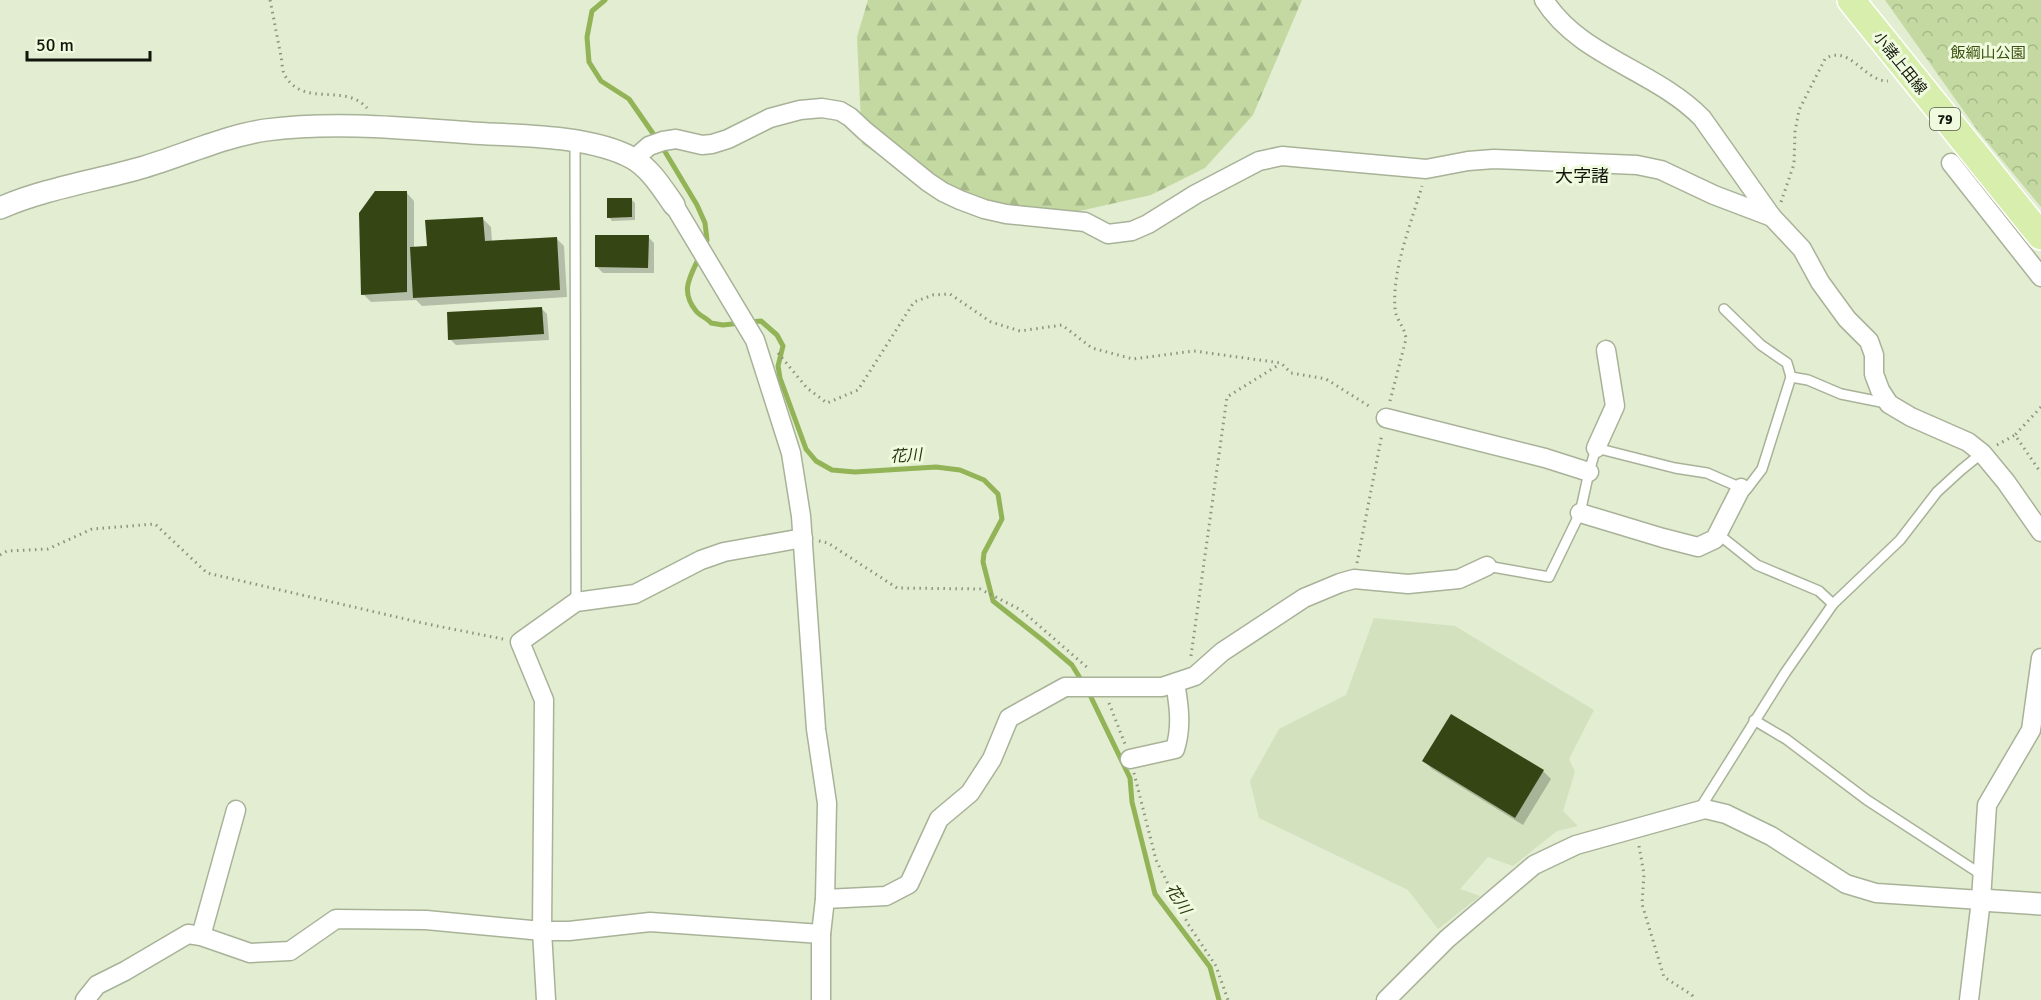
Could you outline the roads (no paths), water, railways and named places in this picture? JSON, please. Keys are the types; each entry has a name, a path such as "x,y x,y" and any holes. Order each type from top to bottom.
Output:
{"main road":[{"name":"小諸上田線","path":"1851,0 2041,236"}],"street":[{"path":"1544,0 1566,27 1586,45 1620,62 1688,104 1702,118 1772,217 1802,249 1820,282 1847,319 1869,341 1874,355 1874,374 1889,404 1911,417 1968,442 1982,453 2006,482 2041,532"},
{"path":"634,159 649,146 663,141 676,139 702,145 712,144 728,139 770,118 800,110 822,108 840,111 850,117 928,182 960,200 1006,214 1084,222 1108,234 1132,231 1148,224 1196,194 1259,161 1282,156 1426,169 1468,160 1494,159 1637,165 1661,170 1714,195 1772,217"},
{"path":"0,208 43,192 142,168 237,136 264,130 343,125 525,136 575,142 610,150 634,159 651,174 674,205 754,340 791,453 801,516 816,729 827,803 825,899 821,934 821,1000"},
{"path":"1951,163 2041,277"},
{"path":"1596,448 1615,406 1606,350"},
{"path":"1386,417 1545,458 1589,472"},
{"path":"1580,513 1698,547 1715,539 1741,488"},
{"path":"546,1000 542,931 544,700 520,642 576,602 635,594 701,560 724,552 803,538"},
{"path":"825,899 886,896 909,884 939,819 970,793 992,759 1009,718 1065,687 1162,687 1196,676 1222,652 1304,598 1354,579 1408,584 1459,579 1487,566"},
{"path":"1969,1000 1981,900 1987,805 2031,730 2041,658"},
{"path":"1130,759 1176,749 1179,738 1182,681"},
{"path":"1386,1000 1447,939 1534,865 1576,845 1705,809 1726,814 1771,836 1846,884 1876,893 2041,904"},
{"path":"201,936 236,810"},
{"path":"85,1000 97,985 188,934 201,936 250,953 290,951 336,920 426,920 542,931 569,931 650,922 821,934"}],"lane":[{"path":"575,142 576,602"},
{"path":"1487,566 1549,577 1580,513 1596,448 1675,468 1707,473 1746,490 1761,469 1791,377 1787,363 1761,345 1724,309"},
{"path":"1791,377 1808,380 1841,394 1889,404"},
{"path":"1699,810 1754,720 1833,604 1900,540 1938,492 1982,453"},
{"path":"1718,534 1757,565 1819,591 1833,604"},
{"path":"1754,720 1786,739 1867,800 1982,875"}],"waterway":[{"name":"花川","path":"605,0 592,11 587,37 589,62 601,81 629,99 661,145 697,205 705,223 707,240 703,247"},
{"name":"花川","path":"700,255 688,283 687,290 691,303 698,313 711,323 723,325 741,323"},
{"name":"花川","path":"750,322 761,321 777,335 783,346 778,366 780,378 806,449 816,461 832,470 855,472 936,467 960,470 984,480 998,494 1002,519 984,553 983,562 993,601 1072,665 1083,683"},
{"name":"花川","path":"1088,691 1130,778 1132,802 1155,894 1210,967 1219,1000"}],"district":[{"name":"大字諸","path":"1582,176"}],"park label":[{"name":"飯綱山公園","path":"1988,53"}]}
